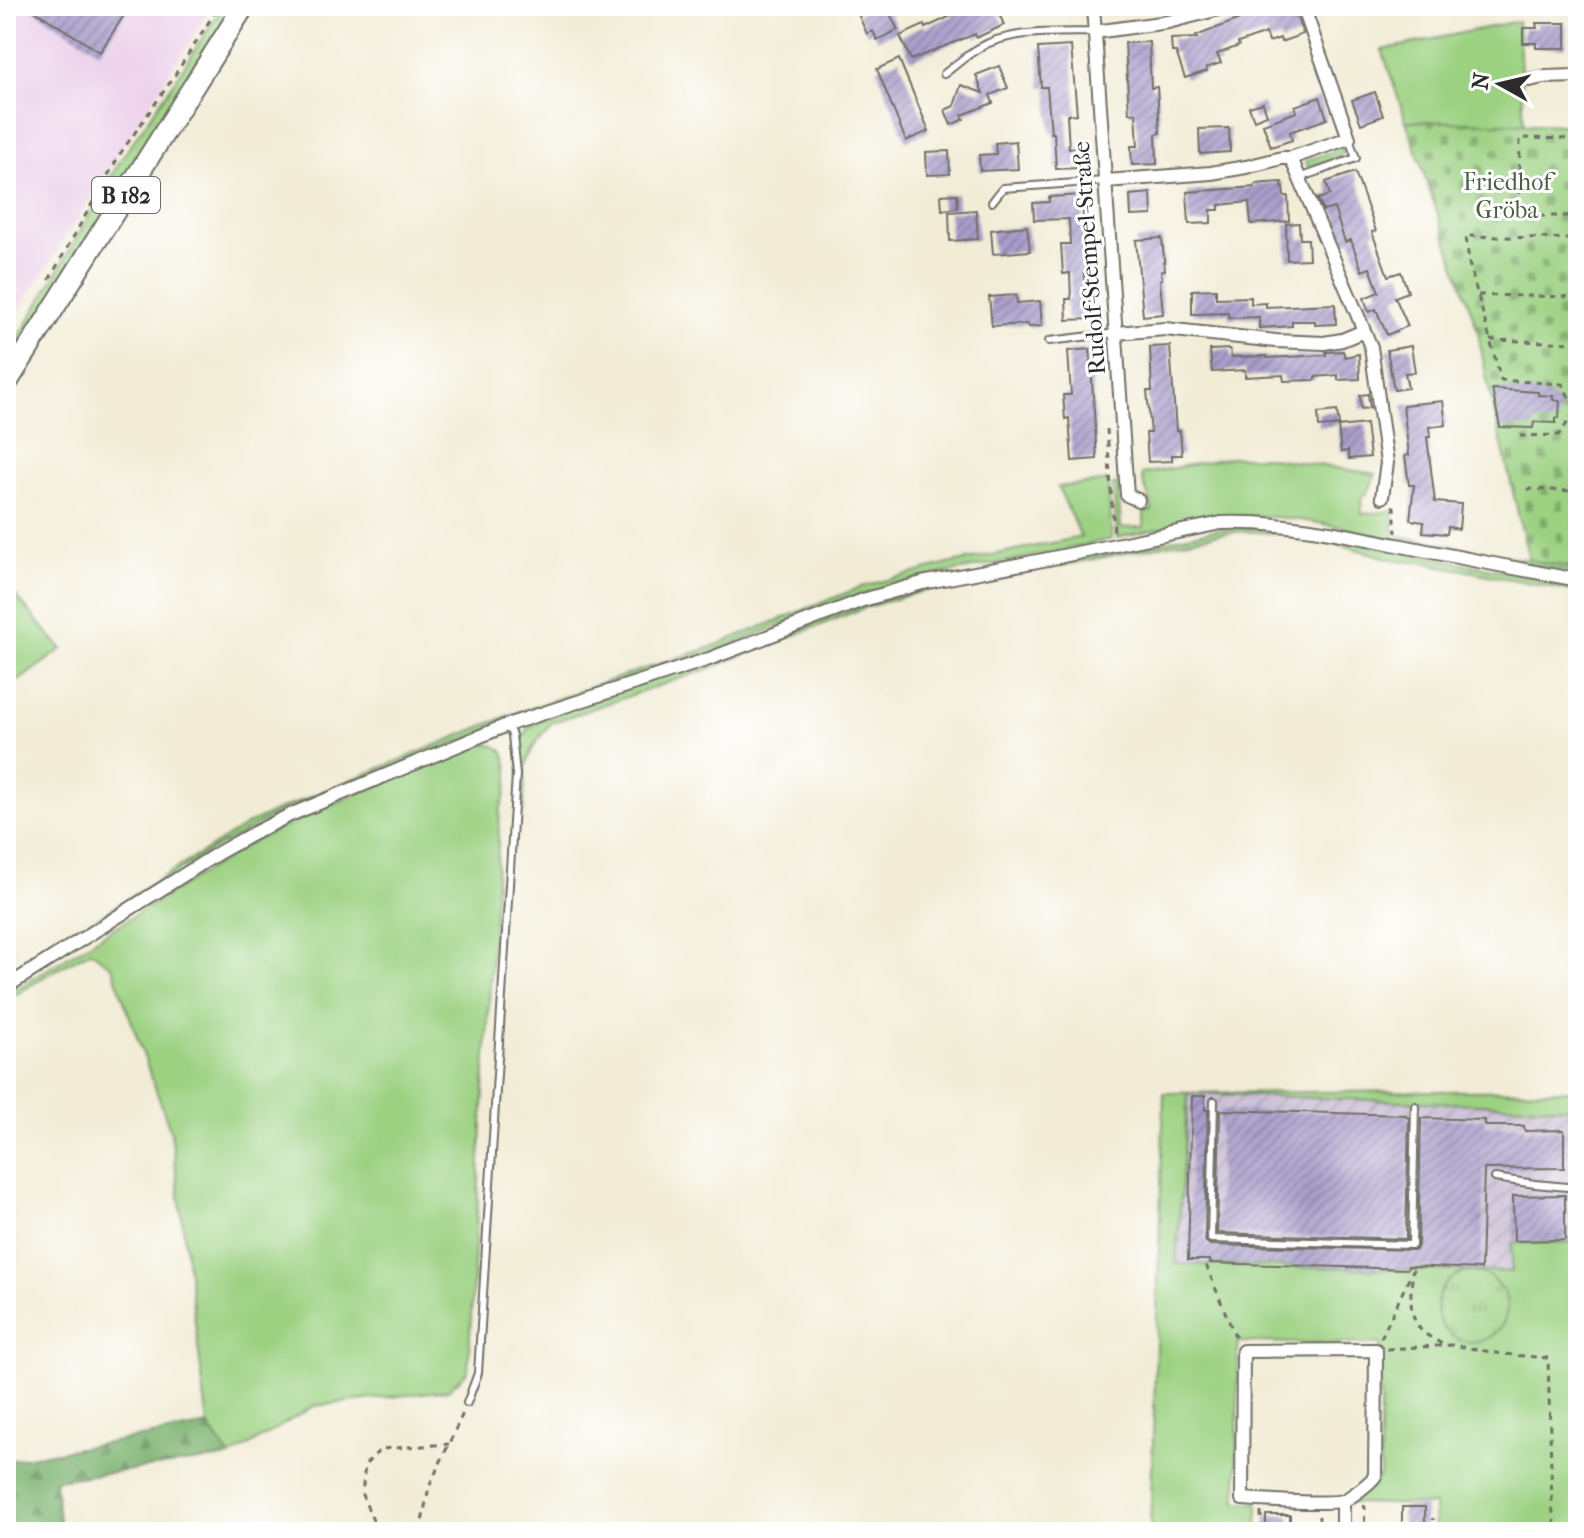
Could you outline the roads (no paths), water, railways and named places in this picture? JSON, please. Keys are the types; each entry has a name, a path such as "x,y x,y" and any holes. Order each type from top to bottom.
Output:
{"main road":[{"name":"B 182","path":"6,384 244,6"}],"street":[{"name":"Rudolf-Stempel-Straße","path":"1093,6 1127,495 1138,500"},
{"path":"1095,32 1168,22 1231,6"},
{"path":"1106,181 1211,173 1246,167 1291,158 1349,138 1303,6"},
{"path":"1530,80 1578,76"},
{"path":"1291,158 1371,347 1387,463 1382,497"},
{"path":"1116,333 1165,329 1324,343 1364,331"},
{"path":"6,987 220,852 333,797 507,725 709,659 863,600 922,583 1221,523 1263,522 1332,531 1578,580"},
{"path":"1376,1350 1375,1476 1369,1485 1343,1501 1242,1499 1243,1351 1376,1350"},
{"path":"1343,1501 1343,1532"}],"lane":[{"path":"944,74 978,48 995,40 1014,35 1095,32"},
{"path":"1299,178 1356,158 1349,138"},
{"path":"992,202 1003,188 1106,181"},
{"path":"1049,341 1116,333"},
{"path":"467,1403 478,1373 516,775 512,735 507,725"},
{"path":"1214,1101 1211,1239 1412,1245 1415,1106"},
{"path":"1495,1178 1578,1188"}],"park label":[{"name":"Friedhof Gröba","path":"1507,196"}]}
